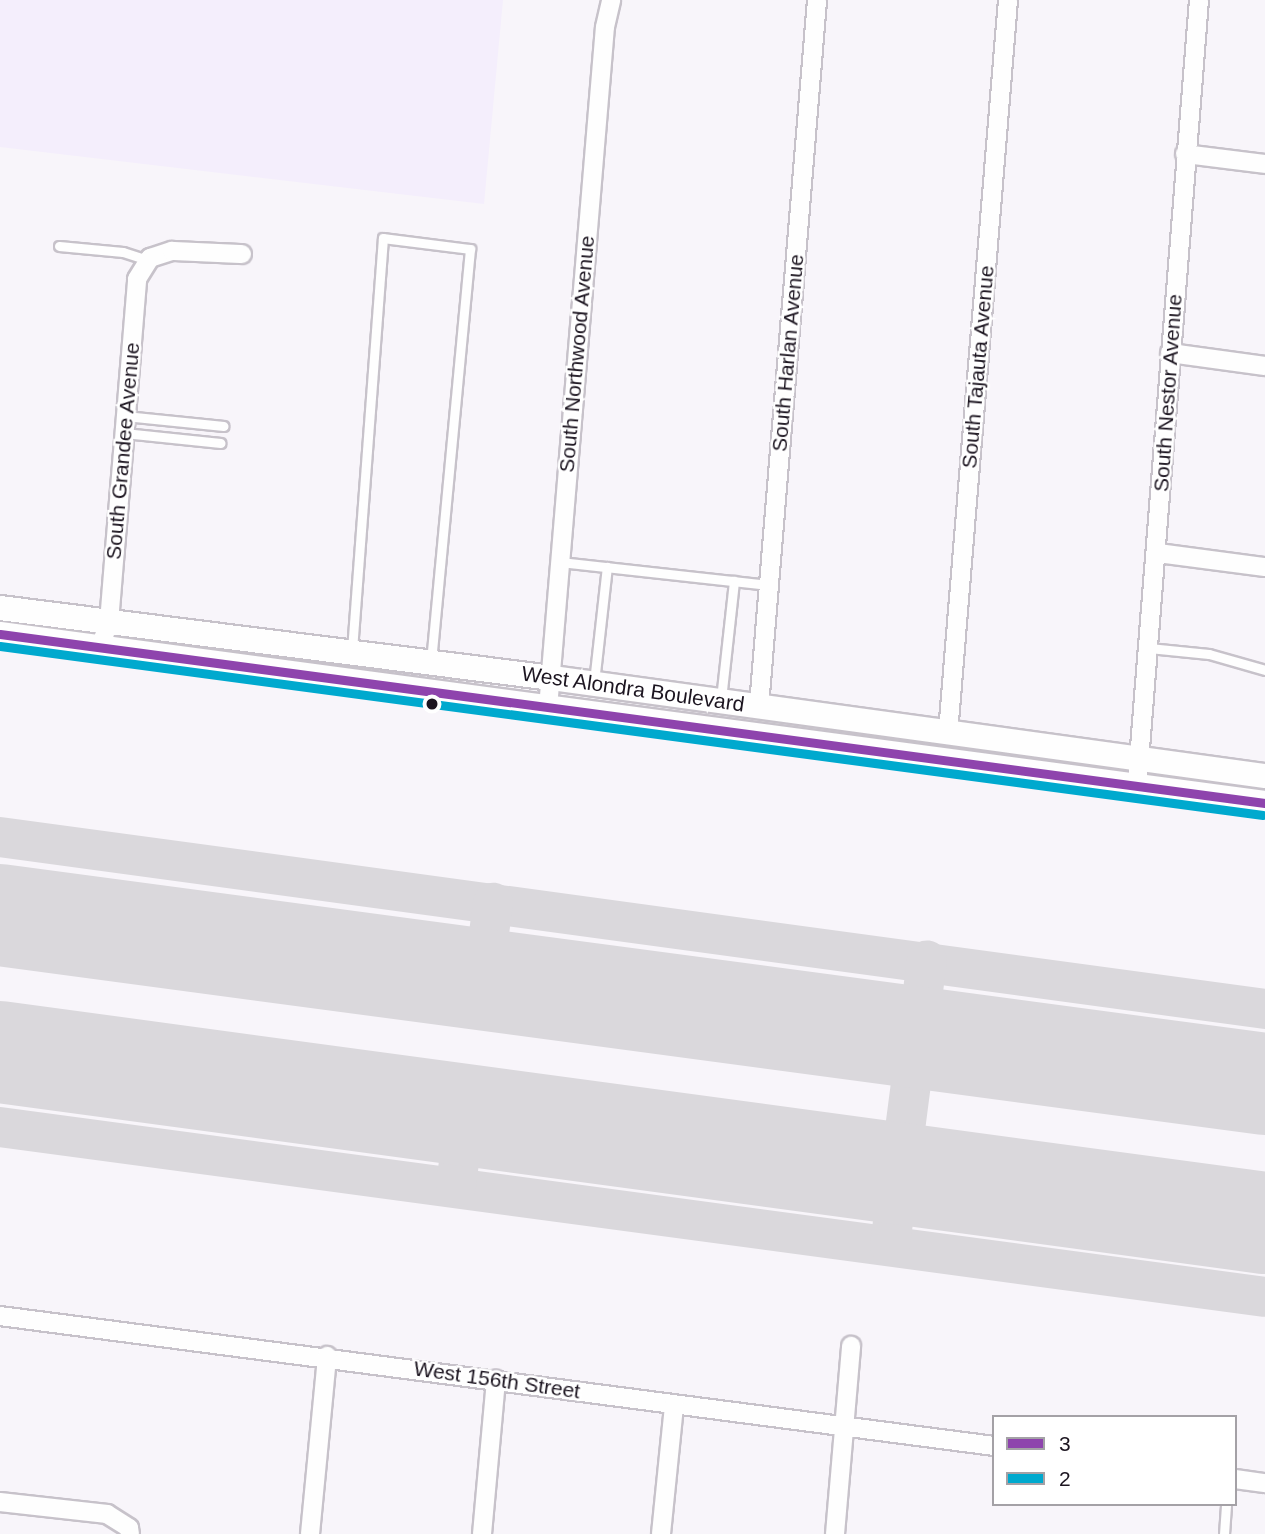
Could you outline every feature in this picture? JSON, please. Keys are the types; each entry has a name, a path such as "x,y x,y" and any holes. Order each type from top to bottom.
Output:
{"main road":[{"name":"West Alondra Boulevard","path":"0,608 594,683 1265,776"},
{"name":"West Alondra Boulevard","path":"0,634 1265,803"}],"street":[{"name":"South Northwood Avenue","path":"548,708 605,27 611,0"},
{"name":"South Harlan Avenue","path":"759,706 817,0"},
{"name":"South Tajauta Avenue","path":"948,733 1008,0"},
{"name":"South Nestor Avenue","path":"1137,786 1158,553 1170,353 1199,0"},
{"path":"1185,154 1265,164"},
{"path":"149,259 172,251 242,254"},
{"name":"South Grandee Avenue","path":"100,647 109,622 136,279 149,259"},
{"path":"1170,353 1265,366"},
{"path":"1158,553 1265,567"},
{"name":"West 156th Street","path":"0,1316 327,1356 674,1405 992,1446"},
{"path":"835,1534 851,1346"},
{"path":"310,1534 327,1356"},
{"path":"482,1534 496,1380"},
{"path":"662,1534 674,1405"},
{"path":"1237,1479 1265,1483"},
{"path":"0,1503 107,1514 129,1531"}],"lane":[{"path":"351,654 383,238 470,249 431,664"},
{"path":"59,246 123,252 149,259"},
{"path":"125,424 223,426"},
{"path":"125,424 220,443"},
{"path":"560,562 769,585"},
{"path":"594,683 607,566"},
{"path":"720,701 734,581"},
{"path":"1149,648 1209,653 1265,670"},
{"path":"1224,1534 1226,1506"}],"shaded area":[{"path":"0,0 503,0 484,204 0,147"}],"taxiway":[{"path":"0,837 1265,1009"},
{"path":"483,979 493,903"},
{"path":"890,1245 927,960"},
{"path":"456,1186 465,1114"},
{"path":"0,1127 1265,1297"}],"runway":[{"path":"0,915 1265,1084"},
{"path":"0,1052 1265,1223"}],"transit line":[{"name":"3","path":"0,634 1265,803"},
{"name":"2","path":"0,646 1263,815"}]}
